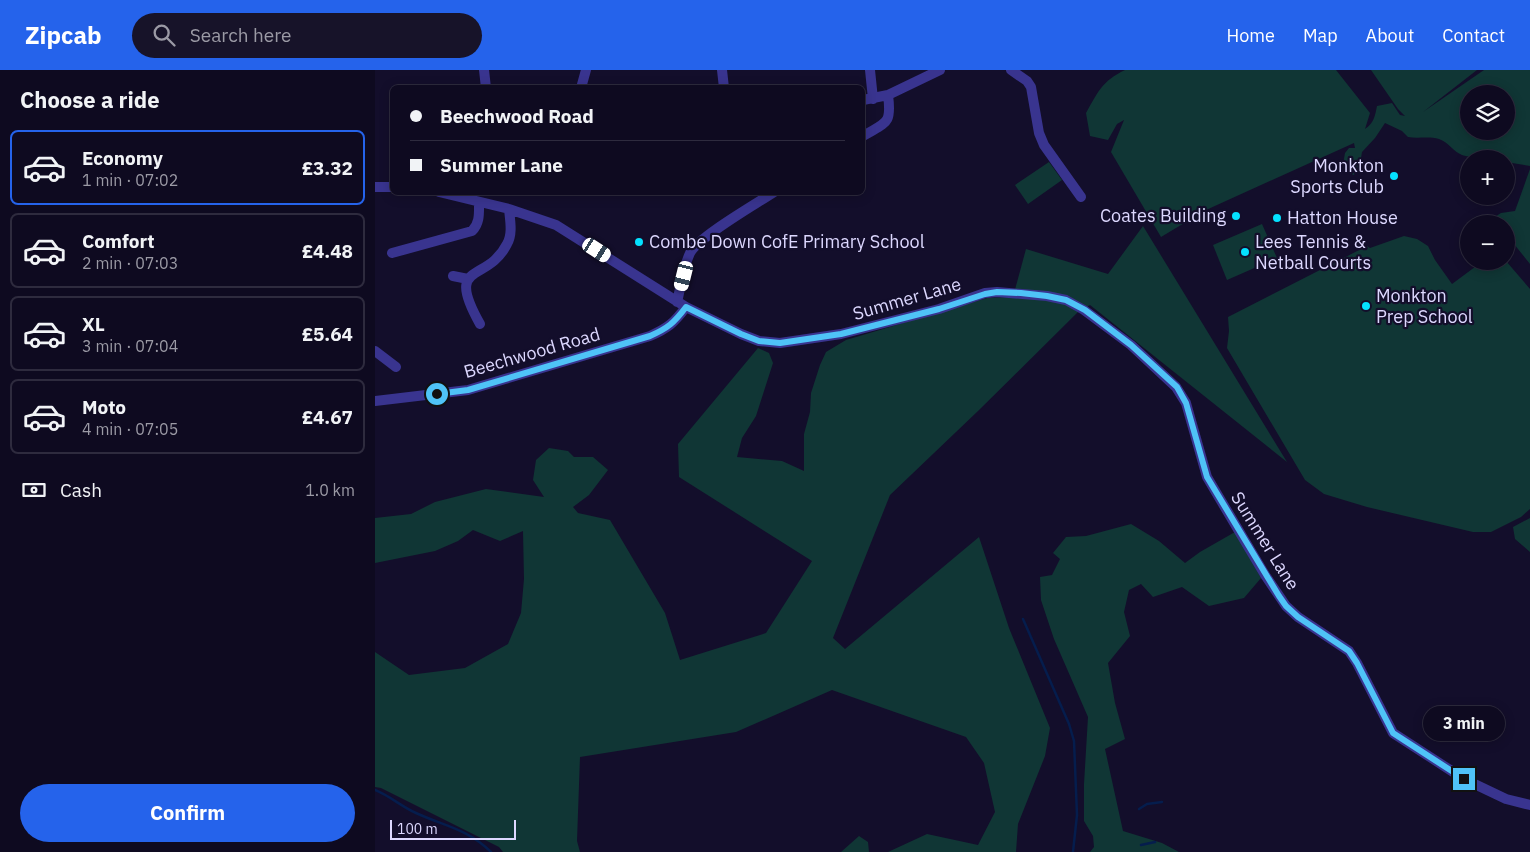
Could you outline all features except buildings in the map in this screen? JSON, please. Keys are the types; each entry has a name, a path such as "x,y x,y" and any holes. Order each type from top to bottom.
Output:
{"street":[{"path":"484,70 486,85"},
{"path":"582,85 586,70"},
{"path":"722,70 724,85"},
{"path":"870,70 868,99 888,95 940,70"},
{"path":"1011,70 1027,81 1031,87 1039,133 1044,144 1081,197"},
{"path":"865,135 889,119 888,95"},
{"path":"375,187 390,187"},
{"name":"Summer Lane","path":"450,195 509,209 556,225 681,304 759,341 780,343 841,334 997,292 1047,296 1066,300 1085,310 1131,345 1177,387 1186,403 1207,477 1265,575 1286,606 1298,617 1349,651 1393,733 1464,779 1506,799 1530,804"},
{"path":"681,304 689,254 694,246 769,195"},
{"path":"392,253 472,231 477,226 479,203"},
{"path":"480,324 467,294 468,279 471,275 492,263 507,244 511,229 509,209"},
{"path":"453,276 468,279"},
{"name":"Beechwood Road","path":"375,401 468,390 641,339 667,329 676,322 681,304"},
{"path":"375,350 396,368"}],"green space":[{"path":"1125,70 1336,70 1370,113 1365,129 1372,122 1377,106 1392,103 1400,115 1405,116 1371,70 1477,70 1423,112 1460,87 1460,140 1515,140 1515,85 1462,85 1484,70 1530,70 1530,166 1515,164 1515,150 1460,150 1460,154 1439,139 1408,137 1402,131 1385,123 1362,152 1360,164 1354,175 1342,170 1345,153 1349,148 1355,148 1354,143 1206,210 1161,237 1111,152 1124,120 1117,124 1108,140 1090,136 1086,113 1101,88 1111,78"},
{"path":"1049,162 1062,180 1028,204 1015,185"},
{"path":"1530,169 1530,264 1515,245 1515,215 1498,215 1515,211"},
{"name":"Lees Tennis & Netball Courts","path":"1262,224 1277,258 1227,280 1213,245"},
{"path":"1143,226 1287,462 1090,305 1078,312 890,495 833,638 845,649 979,537 1009,628 1050,728 1045,756 1018,824 1016,852 888,852 927,834 978,845 995,812 984,763 966,737 832,690 736,732 580,757 577,841 580,852 503,852 499,847 381,788 375,787 375,652 409,675 465,668 508,644 521,613 524,579 523,531 500,541 473,530 458,541 435,551 375,563 375,518 411,514 435,502 486,489 544,497 533,480 536,460 549,448 568,451 574,457 593,457 608,470 589,495 573,507 578,513 610,520 665,613 680,660 766,633 812,561 679,477 678,444 758,348 769,353 773,363 756,416 742,438 737,457 782,461 804,471 804,434 810,412 811,393 826,352 846,340 987,298 1013,297 1026,249 1108,274"},
{"path":"1404,236 1417,239 1428,246 1435,260 1452,284 1471,270 1514,270 1530,289 1530,509 1521,517 1491,532 1473,532 1367,507 1324,494 1305,480 1227,348 1228,317 1367,246 1370,248"},
{"path":"1530,518 1530,552 1515,539 1513,527"},
{"path":"1131,524 1159,541 1185,563 1235,532 1261,578 1244,598 1209,606 1182,587 1153,597 1141,584 1129,590 1124,612 1130,636 1108,663 1115,703 1125,739 1105,749 1123,831 1162,843 1179,852 1090,852 1094,847 1093,836 1084,821 1088,717 1054,639 1041,600 1040,577 1052,575 1060,559 1053,553 1066,537 1086,536"},
{"path":"859,836 868,842 869,852 841,852"}],"waterway":[{"path":"1023,619 1069,724 1074,741 1077,815 1073,852"},
{"path":"375,790 411,811 465,833 491,852"},
{"path":"1139,809 1147,804 1162,802"},
{"path":"1141,845 1155,842"}],"place":[{"name":"Monkton Sports Club","path":"1394,176"},
{"name":"Coates Building","path":"1236,216"},
{"name":"Hatton House","path":"1277,218"},
{"name":"Combe Down CofE Primary School","path":"639,242"},
{"name":"Lees Tennis & Netball Courts","path":"1245,252"},
{"name":"Monkton Prep School","path":"1366,306"}],"route":[{"path":"437,394 468,390 650,336 667,329 676,322 686,307 759,341 780,343 841,334 997,292 1047,296 1066,300 1085,310 1131,345 1177,387 1184,398 1190,414 1207,477 1265,575 1286,606 1298,617 1349,651 1393,733 1464,779"}]}
